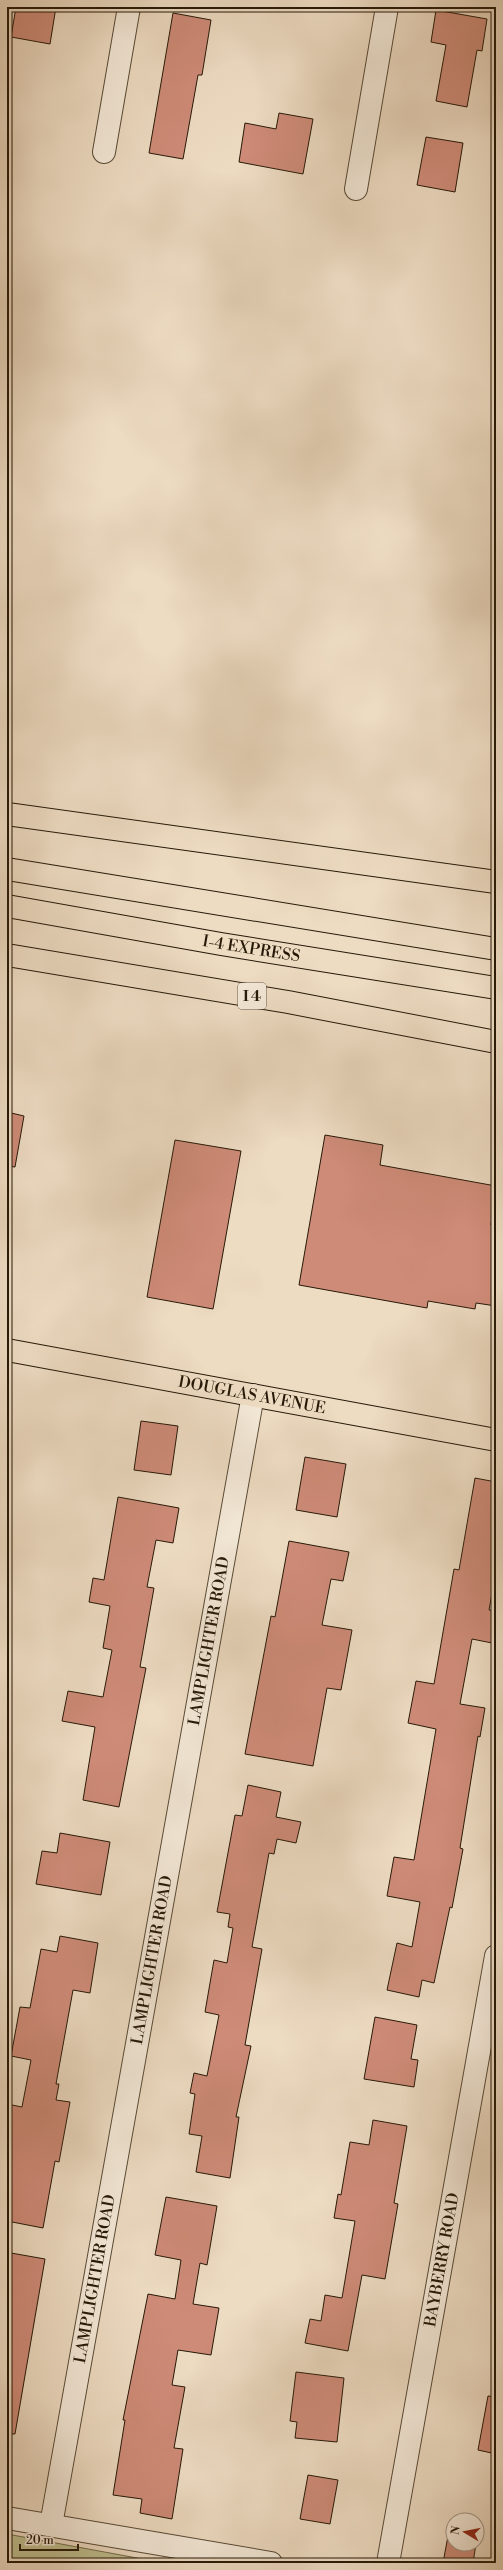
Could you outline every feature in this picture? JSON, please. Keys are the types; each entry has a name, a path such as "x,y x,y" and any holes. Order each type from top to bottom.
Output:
{"main road":[{"path":"7,814 496,882"},
{"path":"7,869 496,949"},
{"name":"I-4 EXPRESS","path":"7,906 220,944 496,988"},
{"name":"I 4","path":"7,955 288,1002 496,1042"},
{"name":"DOUGLAS AVENUE","path":"7,1350 496,1440"}],"street":[{"path":"104,152 129,7"},
{"path":"356,189 388,7"},
{"name":"LAMPLIGHTER ROAD","path":"51,2525 253,1395"},
{"name":"BAYBERRY ROAD","path":"388,2563 496,1956"},
{"path":"7,2518 271,2563"}],"shaded area":[{"path":"7,2534 164,2563 7,2563"}],"building":[{"path":"16,7 56,7 50,44 11,37"},
{"path":"436,10 487,19 482,51 477,50 467,107 436,101 446,45 431,42"},
{"path":"173,13 211,20 202,75 198,75 183,159 149,153"},
{"path":"279,113 313,119 303,174 239,162 245,123 276,129"},
{"path":"426,137 463,143 455,192 417,185"},
{"path":"7,1112 24,1116 15,1167 7,1166"},
{"path":"325,1135 383,1145 380,1165 496,1186 491,1225 496,1226 496,1306 476,1303 475,1309 428,1301 427,1308 299,1285"},
{"path":"175,1140 241,1151 213,1309 147,1297"},
{"path":"141,1421 178,1426 171,1475 134,1470"},
{"path":"305,1457 346,1464 337,1517 296,1510"},
{"path":"475,1478 496,1482 496,1572 489,1610 496,1611 496,1623 492,1643 472,1639 460,1704 485,1708 480,1737 478,1736 460,1848 463,1849 452,1908 450,1907 434,1983 422,1980 419,1997 387,1990 397,1943 412,1947 420,1902 387,1896 394,1857 414,1860 436,1729 408,1723 416,1681 434,1684 454,1569 459,1570"},
{"path":"118,1497 179,1508 173,1543 156,1540 147,1587 154,1588 140,1667 146,1668 119,1807 83,1800 95,1727 62,1721 68,1691 103,1697 112,1650 103,1648 110,1606 89,1602 93,1578 104,1580"},
{"path":"289,1541 349,1552 343,1581 331,1579 322,1625 352,1630 341,1690 327,1688 313,1766 245,1754 271,1616 275,1617"},
{"path":"248,1785 281,1792 276,1817 301,1822 296,1843 277,1839 274,1854 269,1853 252,1947 262,1949 245,2045 251,2046 236,2117 239,2117 230,2178 196,2172 202,2136 189,2134 195,2094 190,2093 194,2073 207,2076 219,2015 205,2012 214,1960 227,1963 233,1928 228,1927 230,1914 217,1912 235,1815 242,1816"},
{"path":"60,1833 110,1842 101,1895 36,1884 42,1851 57,1853"},
{"path":"60,1936 98,1943 90,1993 73,1990 56,2084 59,2084 56,2100 70,2102 59,2162 55,2161 43,2228 7,2221 7,2104 22,2107 31,2060 11,2056 20,2007 30,2008 41,1949 57,1952"},
{"path":"375,2017 417,2025 411,2059 418,2060 414,2087 364,2079"},
{"path":"373,2120 407,2126 394,2203 398,2204 385,2279 362,2275 348,2351 305,2343 310,2319 321,2321 325,2295 342,2298 355,2221 334,2218 338,2194 341,2195 350,2142 369,2145"},
{"path":"166,2197 217,2206 207,2265 200,2263 193,2304 219,2308 211,2355 178,2350 172,2385 185,2387 174,2448 183,2449 172,2519 140,2513 142,2499 113,2495 125,2420 123,2420 148,2294 175,2299 181,2260 155,2255"},
{"path":"11,2253 45,2259 15,2434 7,2434 7,2277"},
{"path":"296,2372 344,2378 337,2442 295,2438 297,2422 290,2421"},
{"path":"488,2396 496,2397 496,2454 478,2450"},
{"path":"308,2475 338,2480 330,2524 300,2519"},
{"path":"445,2552 475,2552 473,2563 443,2563"}]}
